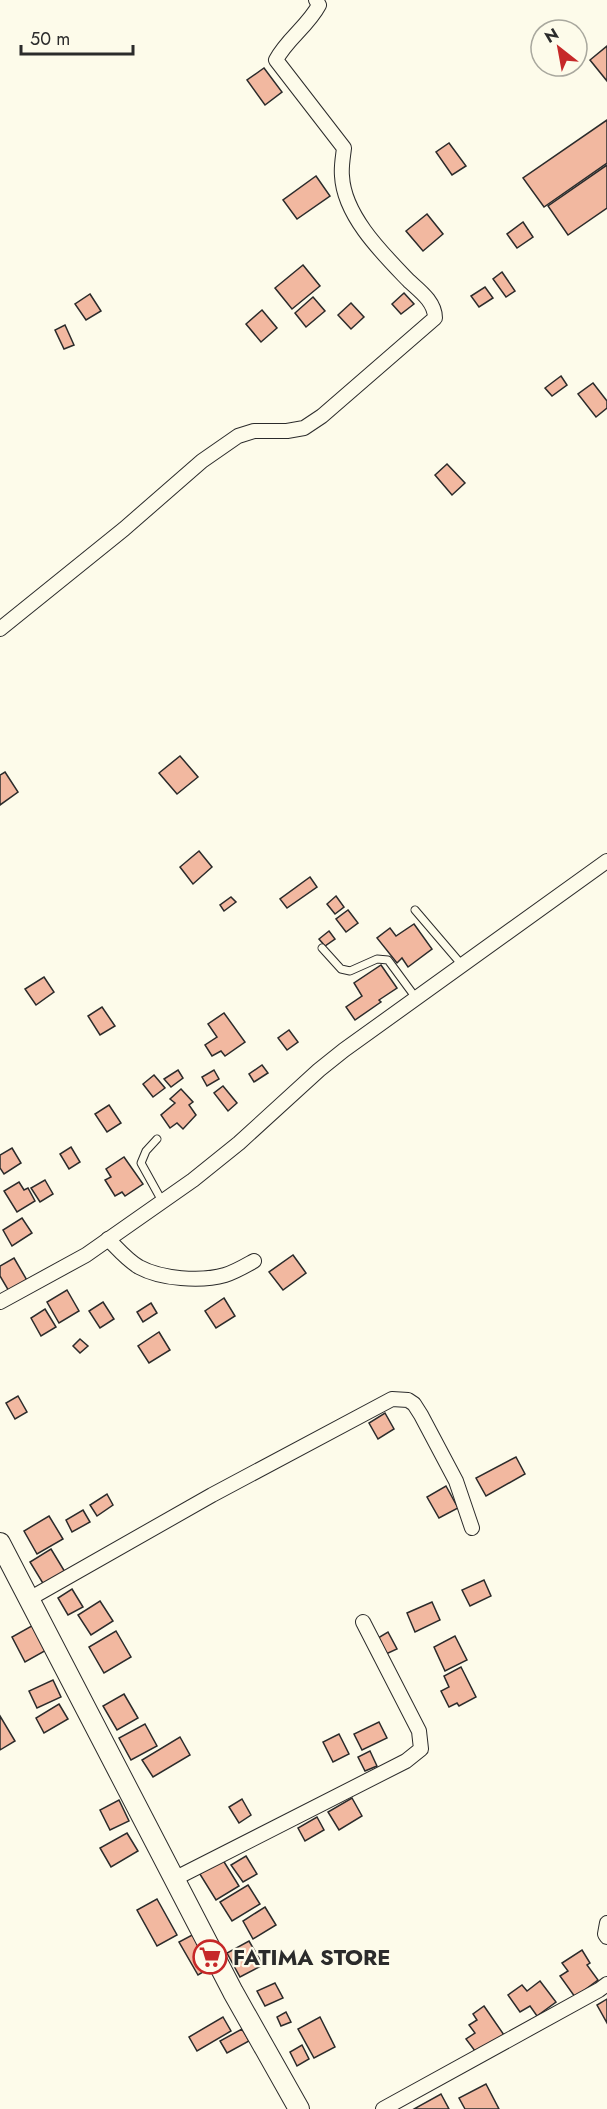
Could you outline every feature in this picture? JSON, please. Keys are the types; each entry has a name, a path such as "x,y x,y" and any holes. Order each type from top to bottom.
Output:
{"street":[{"path":"0,629 124,529 202,461 238,436 254,430 287,431 304,428 322,417 435,318 435,310 428,299 376,245 360,223 346,197 342,176 344,148 279,68 276,60 281,49 314,14 319,5 316,0"},
{"path":"0,1302 86,1255 162,1201 239,1143 319,1070 607,861"},
{"path":"108,1239 141,1268 173,1277 209,1279 227,1275 254,1261"},
{"path":"29,1599 212,1495 392,1399 408,1400 414,1404 456,1481 472,1528"},
{"path":"0,1543 233,1992 299,2109"},
{"path":"174,1880 406,1761 421,1749 418,1731 363,1622"},
{"path":"607,1923 605,1934 607,1937"},
{"path":"383,2109 607,1984"}],"lane":[{"path":"415,910 462,965"},
{"path":"322,948 341,969 350,971 377,959 388,960 416,998"},
{"path":"158,1139 146,1151 141,1163 162,1201"}],"building":[{"path":"607,46 607,81 590,60"},
{"path":"264,68 282,92 265,105 247,80"},
{"path":"607,120 607,163 544,207 523,178"},
{"path":"449,143 466,166 452,175 436,152"},
{"path":"607,165 607,208 568,235 548,206"},
{"path":"316,176 330,196 297,219 283,200"},
{"path":"427,214 443,234 423,251 406,231"},
{"path":"523,222 533,237 517,248 507,234"},
{"path":"303,265 320,286 292,309 275,288"},
{"path":"502,272 515,291 506,297 493,279"},
{"path":"485,287 493,298 479,307 471,296"},
{"path":"404,293 414,304 401,314 392,304"},
{"path":"90,294 101,311 86,320 75,304"},
{"path":"313,297 325,311 306,327 295,313"},
{"path":"351,303 364,317 351,329 338,315"},
{"path":"262,310 277,328 261,342 246,324"},
{"path":"65,325 74,345 64,349 55,330"},
{"path":"561,376 567,385 552,396 545,388"},
{"path":"593,383 607,401 607,408 596,417 578,394"},
{"path":"447,464 465,483 452,495 435,475"},
{"path":"180,756 198,777 177,794 159,773"},
{"path":"5,772 18,792 0,805 0,775"},
{"path":"199,851 212,867 193,884 180,867"},
{"path":"310,877 317,887 287,908 280,899"},
{"path":"336,896 344,907 335,914 327,904"},
{"path":"231,897 236,902 224,911 220,905"},
{"path":"348,910 358,923 346,932 336,919"},
{"path":"414,924 432,949 408,967 402,958 397,963 377,938 390,928 396,936"},
{"path":"329,931 335,939 325,946 319,939"},
{"path":"381,965 397,988 355,1020 346,1007 362,996 354,983"},
{"path":"44,977 54,992 36,1005 25,989"},
{"path":"102,1007 115,1026 100,1035 88,1016"},
{"path":"224,1013 245,1042 225,1056 221,1051 212,1056 205,1045 217,1037 208,1024"},
{"path":"289,1030 298,1042 287,1050 278,1038"},
{"path":"262,1065 268,1073 254,1082 249,1074"},
{"path":"178,1070 183,1078 171,1087 164,1079"},
{"path":"214,1070 219,1079 207,1086 202,1077"},
{"path":"154,1075 165,1088 153,1097 143,1084"},
{"path":"223,1086 237,1103 228,1111 214,1093"},
{"path":"181,1089 193,1102 189,1105 196,1115 183,1129 177,1123 170,1128 161,1115 175,1103 170,1099"},
{"path":"109,1105 121,1123 107,1132 95,1114"},
{"path":"71,1147 80,1162 69,1169 60,1154"},
{"path":"12,1148 21,1163 4,1174 0,1168 0,1155"},
{"path":"124,1157 143,1184 125,1196 122,1192 115,1196 105,1180 111,1177 106,1169"},
{"path":"45,1180 53,1194 40,1202 31,1188"},
{"path":"19,1182 24,1190 28,1188 35,1201 17,1212 4,1191"},
{"path":"22,1218 32,1233 12,1246 3,1230"},
{"path":"293,1255 306,1273 283,1290 269,1272"},
{"path":"14,1258 28,1282 10,1293 0,1276 0,1266"},
{"path":"67,1290 79,1311 59,1323 47,1302"},
{"path":"224,1298 235,1316 216,1328 205,1311"},
{"path":"103,1302 114,1319 100,1328 89,1311"},
{"path":"151,1303 157,1313 143,1322 137,1312"},
{"path":"45,1309 56,1327 41,1336 31,1318"},
{"path":"159,1332 170,1350 149,1363 138,1346"},
{"path":"80,1339 88,1346 80,1353 73,1346"},
{"path":"18,1396 27,1412 15,1419 6,1403"},
{"path":"385,1413 394,1429 378,1439 369,1423"},
{"path":"516,1457 525,1474 486,1496 476,1478"},
{"path":"446,1486 458,1508 439,1518 427,1497"},
{"path":"107,1494 113,1505 97,1516 90,1505"},
{"path":"83,1510 90,1522 72,1532 66,1520"},
{"path":"49,1516 63,1539 37,1554 24,1531"},
{"path":"51,1549 65,1572 44,1585 30,1562"},
{"path":"484,1580 491,1596 470,1606 462,1590"},
{"path":"72,1589 83,1607 68,1615 58,1598"},
{"path":"100,1601 113,1621 91,1635 78,1615"},
{"path":"432,1602 440,1620 415,1632 407,1613"},
{"path":"37,1623 50,1648 25,1662 12,1637"},
{"path":"116,1631 131,1657 104,1673 89,1647"},
{"path":"388,1632 397,1649 386,1654 378,1638"},
{"path":"455,1636 467,1660 445,1671 434,1647"},
{"path":"461,1667 476,1697 459,1706 457,1703 449,1707 441,1691 449,1687 444,1676"},
{"path":"53,1680 61,1697 37,1708 29,1691"},
{"path":"124,1694 138,1718 117,1730 103,1706"},
{"path":"59,1704 68,1719 44,1733 36,1718"},
{"path":"0,1716 15,1741 0,1750"},
{"path":"379,1722 387,1738 362,1750 354,1734"},
{"path":"145,1724 157,1746 131,1760 119,1738"},
{"path":"339,1734 349,1754 333,1762 323,1742"},
{"path":"180,1737 190,1755 153,1777 142,1760"},
{"path":"370,1751 377,1766 365,1771 358,1757"},
{"path":"352,1798 362,1816 339,1830 328,1812"},
{"path":"242,1799 251,1815 239,1823 229,1807"},
{"path":"119,1800 129,1821 110,1830 100,1810"},
{"path":"317,1817 324,1830 305,1841 298,1828"},
{"path":"127,1833 138,1851 111,1867 100,1848"},
{"path":"246,1856 257,1874 243,1882 231,1865"},
{"path":"221,1857 239,1886 216,1900 198,1871"},
{"path":"248,1885 260,1904 232,1921 220,1902"},
{"path":"157,1899 177,1935 157,1946 137,1910"},
{"path":"265,1907 276,1925 253,1939 243,1921"},
{"path":"196,1933 215,1965 198,1975 179,1942"},
{"path":"249,1941 263,1965 240,1977 227,1953"},
{"path":"582,1950 590,1963 587,1965 598,1980 575,1997 560,1976 568,1971 562,1963"},
{"path":"540,1981 556,2002 537,2016 530,2006 520,2012 508,1995 522,1985 527,1991"},
{"path":"275,1983 283,1998 265,2006 257,1991"},
{"path":"607,1999 607,2023 597,2005"},
{"path":"484,2006 504,2035 478,2055 466,2039 475,2033 469,2025 477,2020 473,2014"},
{"path":"286,2012 291,2022 281,2026 277,2017"},
{"path":"223,2017 231,2031 197,2051 189,2037"},
{"path":"320,2017 335,2047 314,2058 298,2029"},
{"path":"242,2029 249,2041 227,2053 220,2041"},
{"path":"302,2045 309,2059 297,2066 290,2052"},
{"path":"486,2084 499,2109 465,2109 459,2098"},
{"path":"441,2094 449,2109 414,2109"}],"place":[{"name":"FATIMA STORE","path":"210,1957"}]}
